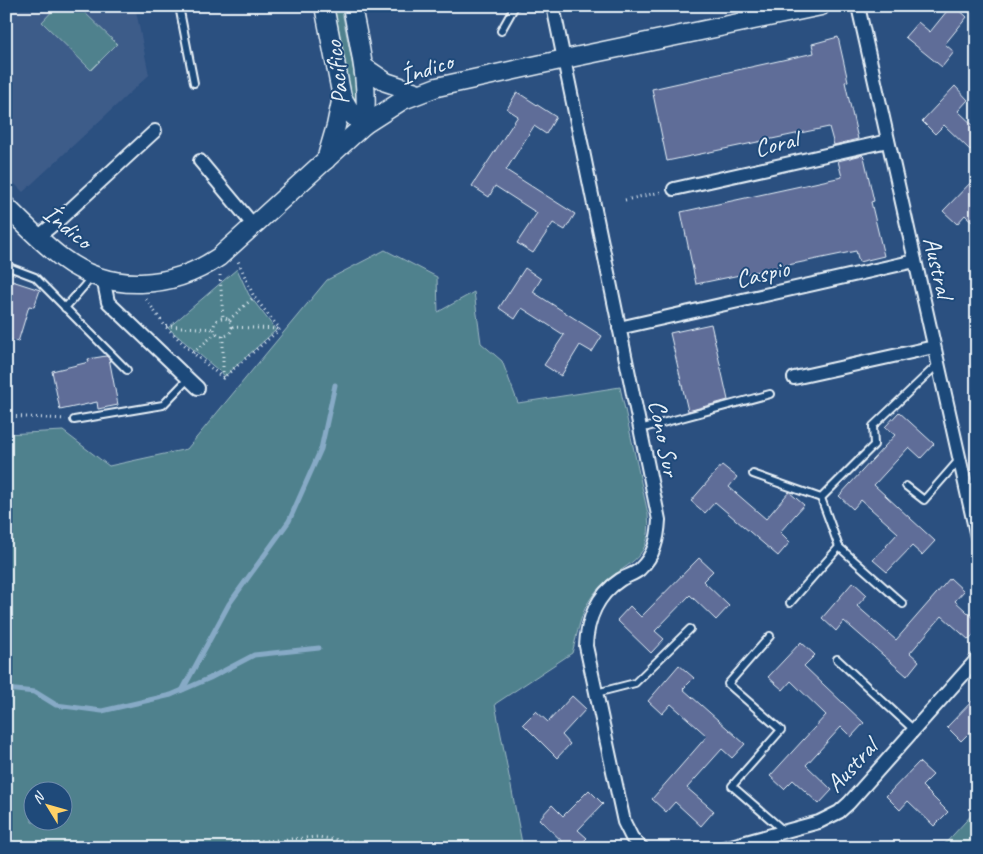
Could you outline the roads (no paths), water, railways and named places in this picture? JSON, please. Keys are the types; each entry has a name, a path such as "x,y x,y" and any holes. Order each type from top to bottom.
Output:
{"street":[{"name":"Pacífico","path":"324,6 342,96 353,116 364,125"},
{"name":"Pacífico","path":"352,6 364,67 366,109 364,125"},
{"name":"Cono Sur","path":"553,6 657,511 657,540 647,562 638,571 619,581 597,604 586,635 586,646 624,822 632,838 642,848"},
{"name":"Índico","path":"6,206 63,259 98,277 136,284 166,281 201,269 226,252 325,163 364,125 403,100 419,93 437,87 565,59 821,6"},
{"name":"Austral","path":"858,6 977,537"},
{"path":"364,67 386,82 419,93"},
{"path":"325,163 336,126 342,96"},
{"path":"38,237 155,131"},
{"name":"Coral","path":"674,189 888,141"},
{"path":"200,162 254,227"},
{"name":"Caspio","path":"619,328 915,261"},
{"name":"Índico","path":"98,277 108,302 193,384"},
{"path":"794,378 934,347"},
{"name":"Austral","path":"724,848 819,822 839,812 977,659"}],"lane":[{"path":"179,6 194,83"},
{"path":"501,31 515,6"},
{"path":"6,266 34,276 127,370"},
{"path":"66,308 98,277"},
{"path":"821,498 874,445 874,426 938,364"},
{"path":"74,420 163,405 193,384"},
{"path":"640,429 770,394"},
{"path":"906,486 924,500 960,460"},
{"path":"753,474 821,498 840,547 903,604"},
{"path":"790,603 840,547"},
{"path":"596,693 635,683 690,629"},
{"path":"770,636 728,684 781,730 732,786 784,831"},
{"path":"837,659 914,730"}],"waterway":[{"path":"183,689 229,604 289,521 321,449 335,385"},
{"path":"6,689 35,692 56,705 102,711 171,695 210,678 254,655 319,648"}]}
